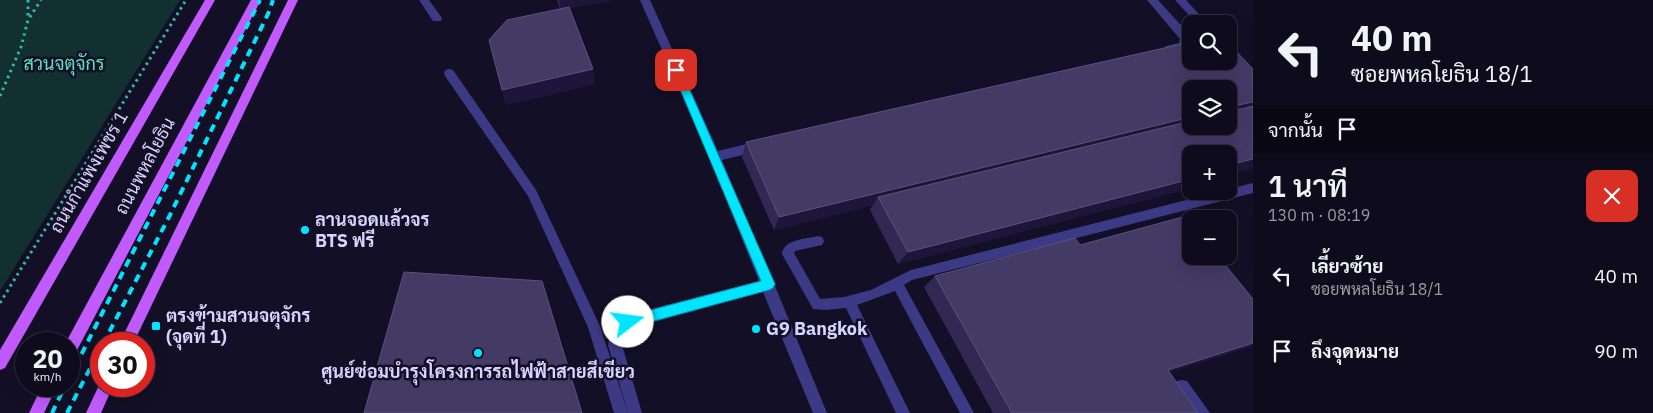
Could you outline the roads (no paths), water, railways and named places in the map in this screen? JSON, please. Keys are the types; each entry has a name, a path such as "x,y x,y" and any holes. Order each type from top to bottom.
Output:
{"main road":[{"name":"ถนนกำแพงเพชร 1","path":"0,363 210,0"},
{"name":"ถนนพหลโยธิน","path":"79,332 256,0"},
{"path":"132,332 293,0"},
{"path":"36,413 44,397"},
{"path":"93,413 101,397"}],"street":[{"path":"424,0 437,18"},
{"path":"645,0 716,157 820,413"},
{"path":"1152,0 1186,38 1183,46 1154,53"},
{"path":"1180,0 1194,15"},
{"path":"716,157 767,144"},
{"path":"635,413 615,344 616,331 628,322 769,284"}],"lane":[{"path":"449,73 532,193 594,326 607,362 621,413"},
{"path":"818,241 792,247 788,251 817,305 849,301 885,290 905,276 1253,188"},
{"path":"896,283 967,413"},
{"path":"849,301 903,413"},
{"path":"1182,386 1203,413"}],"railway":[{"path":"80,357 260,0"},
{"path":"109,332 170,215 268,14 273,0"},
{"path":"67,413 90,368"},
{"path":"52,413 60,397"}],"place":[{"name":"ลานจอดแล้วจร BTS ฟรี","path":"305,230"},
{"name":"ตรงข้ามสวนจตุจักร (จุดที่ 1)","path":"156,326"},
{"name":"G9 Bangkok","path":"756,329"},
{"name":"ศูนย์ซ่อมบำรุงโครงการรถไฟฟ้าสายสีเขียว","path":"478,353"}],"park label":[{"name":"สวนจตุจักร","path":"64,64"}]}
